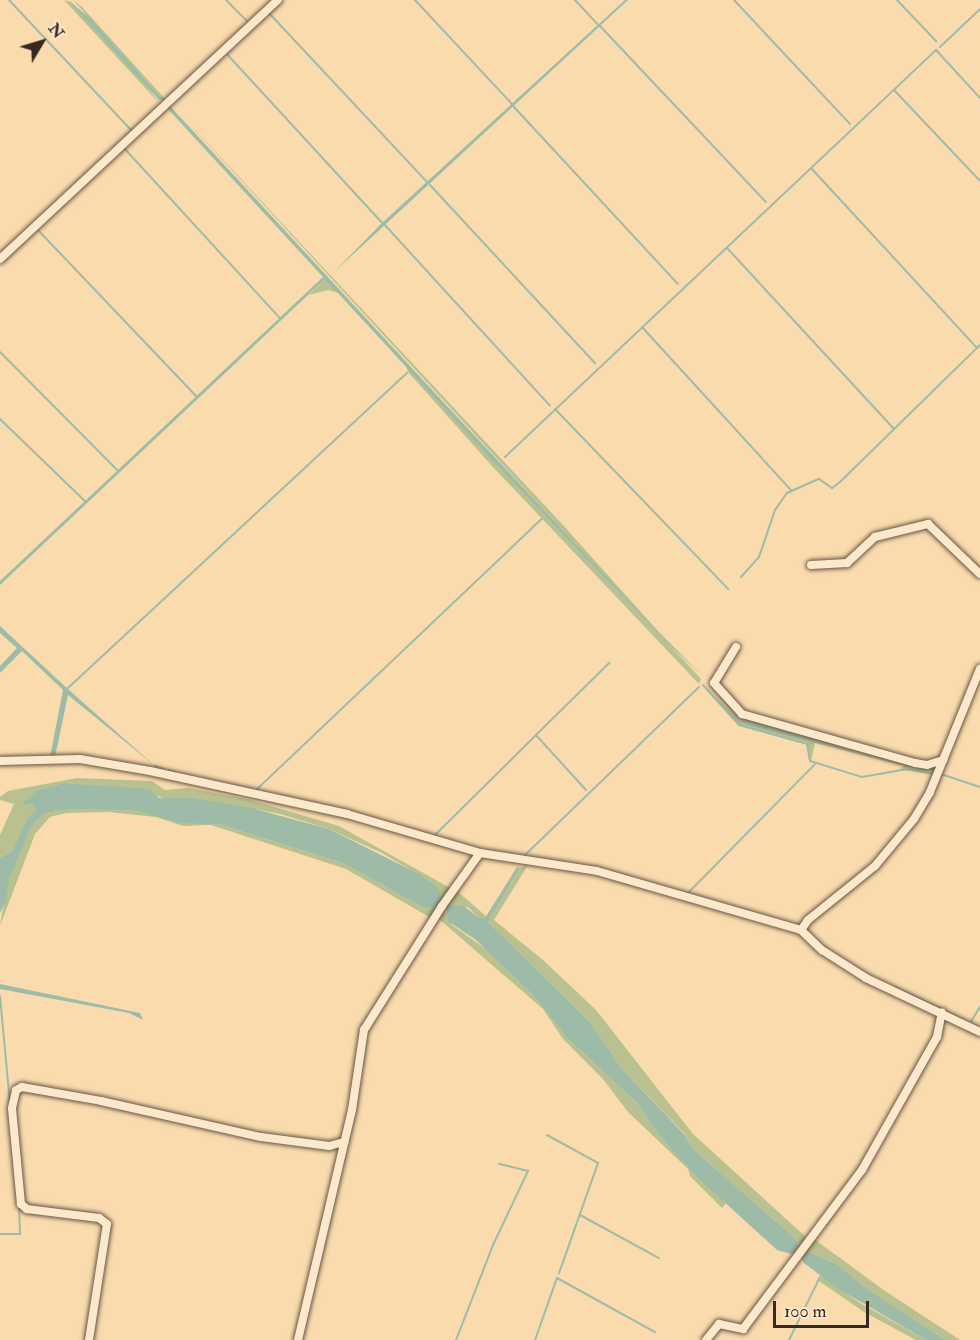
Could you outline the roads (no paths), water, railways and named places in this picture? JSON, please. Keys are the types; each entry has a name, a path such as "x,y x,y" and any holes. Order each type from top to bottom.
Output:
{"street":[{"path":"0,259 278,0"},
{"path":"811,566 847,563 875,537 928,524 980,574"},
{"path":"736,647 714,683 742,714 915,763 927,765 943,760"},
{"path":"801,930 808,920 869,871 906,830 930,792 980,669"},
{"path":"0,761 80,759 150,771 347,814 480,854 597,870 801,930 822,950 866,978 942,1012 980,1032"},
{"path":"298,1340 344,1142 368,1022 480,854"},
{"path":"706,1340 719,1324 743,1329 862,1170 937,1037 942,1012"},
{"path":"88,1340 107,1224 99,1218 27,1209 21,1204 12,1108 16,1090 22,1087 101,1101 261,1137 329,1146 344,1142"}],"waterway":[{"path":"9,0 132,131"},
{"path":"226,0 249,23"},
{"path":"415,0 513,105"},
{"path":"575,0 598,25"},
{"path":"734,0 850,124"},
{"path":"897,0 936,41"},
{"path":"940,47 980,9"},
{"path":"268,12 428,183"},
{"path":"600,26 766,202"},
{"path":"505,457 936,50 980,98"},
{"path":"225,52 382,223"},
{"path":"894,90 980,181"},
{"path":"514,107 678,284"},
{"path":"124,148 280,318"},
{"path":"811,168 977,348"},
{"path":"430,185 595,363"},
{"path":"384,224 550,406"},
{"path":"37,229 196,396"},
{"path":"727,248 894,429"},
{"path":"642,327 791,490"},
{"path":"741,577 759,557 775,510 787,493 819,479 832,488 840,482 980,345"},
{"path":"0,352 117,470"},
{"path":"68,688 407,373"},
{"path":"555,409 728,589"},
{"path":"0,419 85,501"},
{"path":"255,791 542,519"},
{"path":"586,790 536,735 609,663"},
{"path":"703,685 739,725 807,744 810,761 862,777 907,769 933,774"},
{"path":"523,857 699,687"},
{"path":"434,836 536,735"},
{"path":"687,894 815,764"},
{"path":"155,766 164,769"},
{"path":"169,770 176,773"},
{"path":"941,774 980,787"},
{"path":"894,987 962,1019"},
{"path":"0,996 10,1103"},
{"path":"970,1023 980,1007"},
{"path":"547,1135 598,1163 559,1273"},
{"path":"456,1340 493,1245 528,1171 499,1164"},
{"path":"0,1234 20,1234 19,1206"},
{"path":"580,1215 659,1258"},
{"path":"789,1340 821,1275"},
{"path":"535,1340 557,1278 655,1332"}]}
